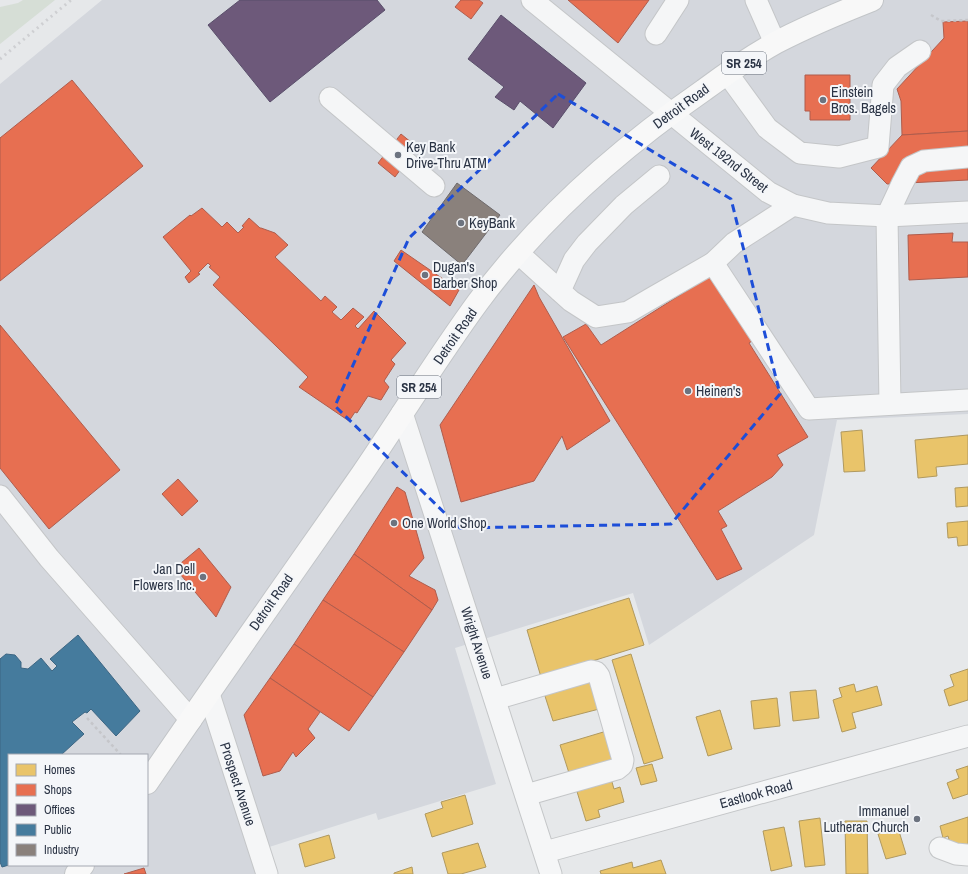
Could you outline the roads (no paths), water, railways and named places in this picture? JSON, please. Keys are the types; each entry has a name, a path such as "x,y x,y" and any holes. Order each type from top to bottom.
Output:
{"main road":[{"name":"Detroit Road","path":"148,782 480,300 518,253 550,217 626,147 670,113 728,73 775,43 822,20 872,0"},
{"path":"76,874 82,866"}],"street":[{"name":"West 192nd Street","path":"532,0 768,192 793,204 828,213 887,216 968,212"},
{"path":"656,34 678,0"},
{"path":"756,0 775,43"},
{"path":"728,73 767,128 772,132 800,153 839,157 878,148 883,85 897,67 920,51"},
{"path":"330,98 434,186"},
{"path":"890,404 887,216 911,167 924,160 968,157"},
{"path":"560,291 574,260 587,243 624,206 659,176"},
{"path":"518,253 571,301 596,317 628,312 713,263 734,243 793,204"},
{"path":"713,263 809,409 968,400"},
{"name":"Wright Avenue","path":"402,413 551,874"},
{"path":"0,496 49,558 190,720"},
{"path":"495,699 591,671 596,672 599,676 623,760 622,765 617,769 526,795"},
{"name":"Prospect Avenue","path":"209,694 267,874"},
{"name":"Eastlook Road","path":"545,852 968,736"},
{"path":"940,848 956,854 968,855"}],"railway":[{"path":"0,59 71,0"}],"place":[{"name":"Einstein Bros. Bagels","path":"823,100"},
{"name":"Key Bank Drive-Thru ATM","path":"398,155"},
{"name":"KeyBank","path":"461,223"},
{"name":"Dugan's Barber Shop","path":"425,275"},
{"name":"Heinen's","path":"688,391"},
{"name":"One World Shop","path":"394,523"},
{"name":"Jan Dell Flowers Inc.","path":"203,577"},
{"name":"Immanuel Lutheran Church","path":"917,819"}]}
